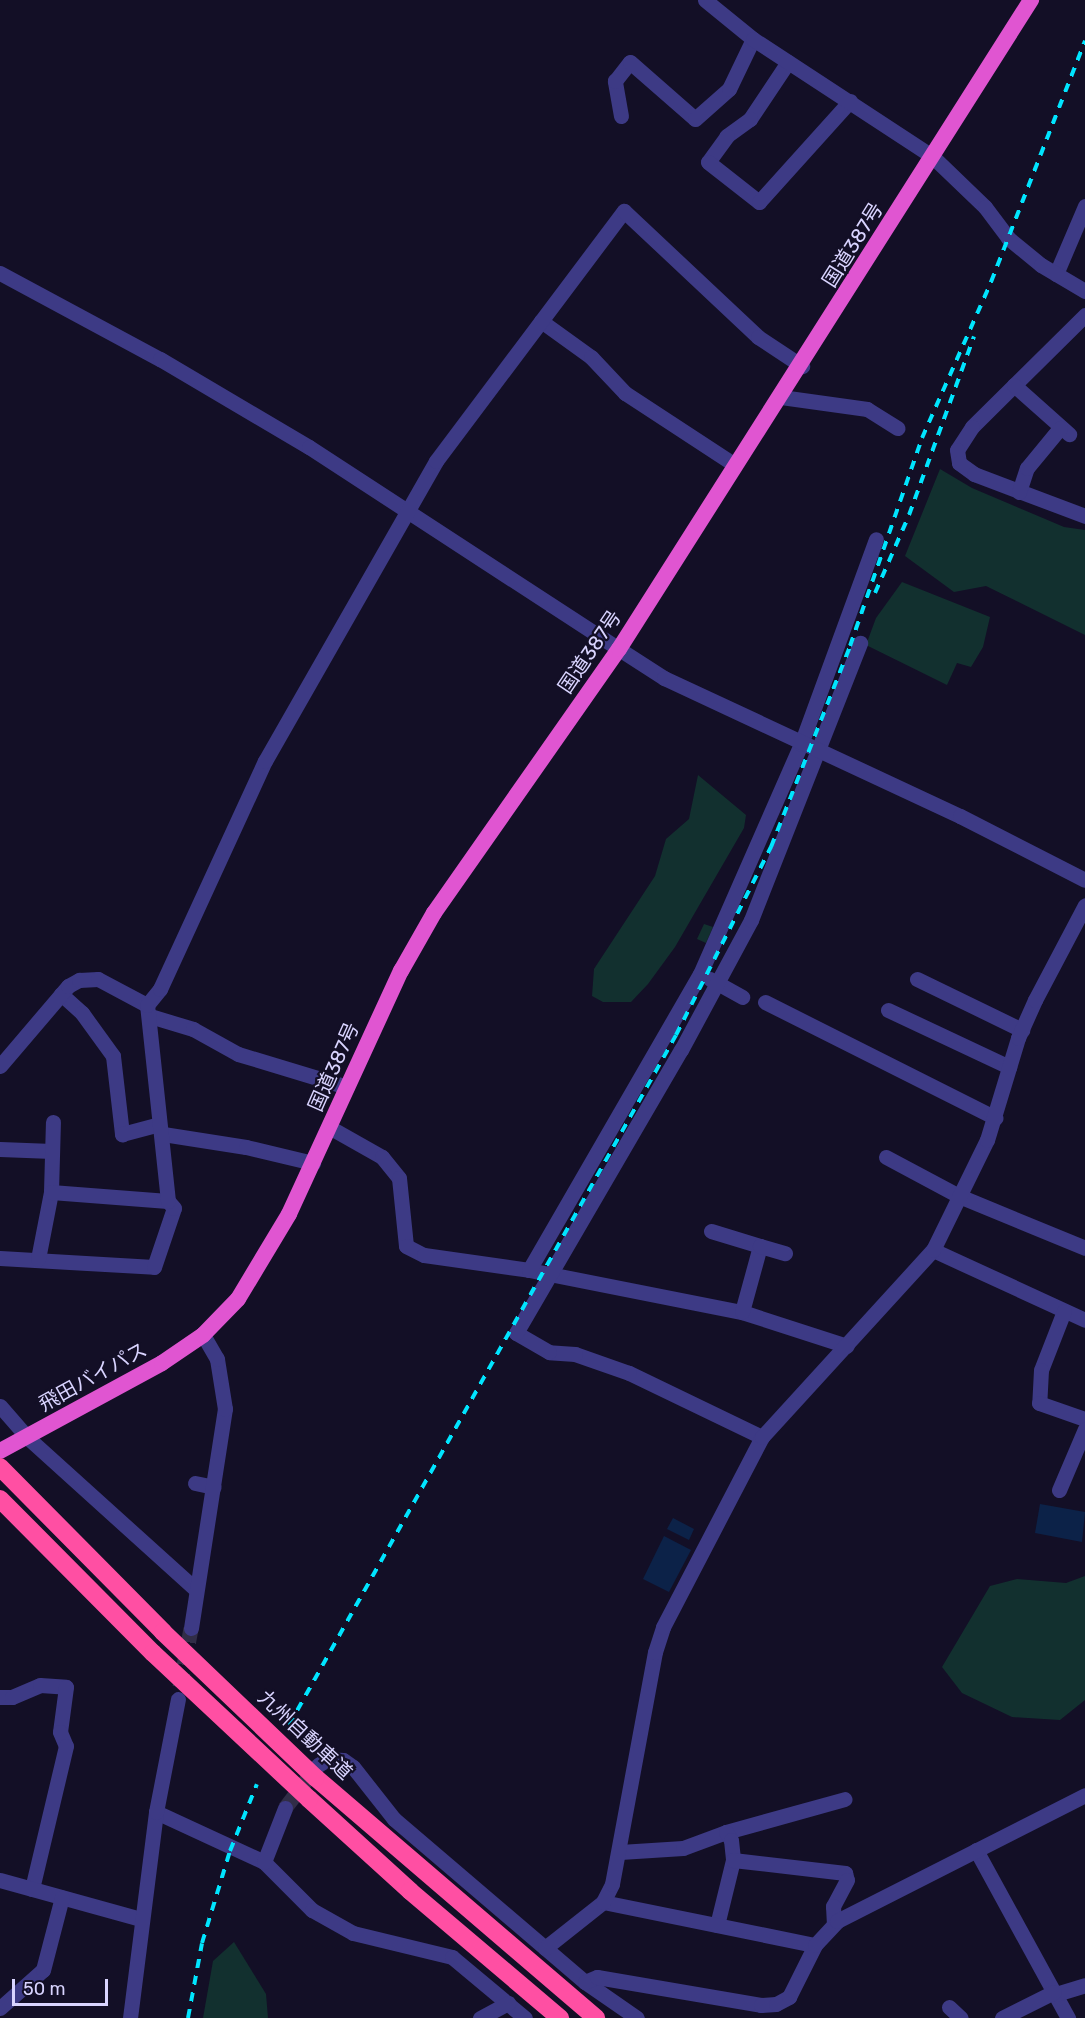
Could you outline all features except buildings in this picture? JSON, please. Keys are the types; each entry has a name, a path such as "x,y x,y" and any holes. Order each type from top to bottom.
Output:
{"highway":[{"name":"国道387号","path":"203,1335 238,1299 258,1270 313,1163 401,971 434,913 619,649 735,465 802,366 1031,0"},
{"name":"飛田バイパス","path":"0,1451 127,1385 203,1335"},
{"name":"九州自動車道","path":"0,1467 163,1632 317,1772 596,2018"},
{"path":"0,1499 153,1653 309,1799 410,1892 560,2018"}],"street":[{"path":"705,0 753,39 933,157 985,207 1008,238 1056,274 1085,291"},
{"path":"621,116 615,81 630,62 695,118 729,89 753,39"},
{"path":"788,62 750,119 727,136 708,162 759,202 850,101"},
{"path":"1056,274 1085,206"},
{"path":"0,1258 154,1266 174,1208 168,1201 148,1010 160,989 265,760 436,461 624,211 758,337 802,366"},
{"path":"0,273 160,359 408,511 664,678 818,753 960,816 1085,880"},
{"path":"1085,315 962,438 957,450 963,468 1019,492 1085,516"},
{"path":"541,321 591,357 625,393 735,465"},
{"path":"1014,385 1065,431 1027,468 1019,492"},
{"path":"781,397 867,409 898,428"},
{"path":"529,1270 700,974 801,744 876,538"},
{"path":"762,1437 629,1373 575,1354 549,1352 516,1333 718,984 751,920 860,643"},
{"path":"545,1948 603,1902 620,1852 655,1652 663,1627 762,1437 933,1250 996,1118 1009,1067 1022,1030 1085,905"},
{"path":"700,974 742,997"},
{"path":"0,1066 61,994 79,980 98,979 148,1010 193,1029 238,1054 347,1087"},
{"path":"917,979 1022,1030"},
{"path":"61,994 82,1013 113,1056 122,1134 161,1129 313,1163"},
{"path":"765,1002 996,1118"},
{"path":"888,1010 1009,1067"},
{"path":"38,1259 51,1192 53,1122"},
{"path":"329,1127 382,1157 399,1178 406,1246 424,1255 529,1270 742,1312 847,1346"},
{"path":"0,1149 52,1151"},
{"path":"886,1157 959,1196 1085,1248"},
{"path":"51,1192 168,1201"},
{"path":"711,1231 785,1254"},
{"path":"742,1312 760,1246"},
{"path":"933,1250 1085,1320"},
{"path":"1064,1311 1041,1370 1039,1403 1085,1419"},
{"path":"191,1628 195,1589 214,1487 225,1409 224,1383 217,1359 203,1335"},
{"path":"0,1406 27,1437 195,1589"},
{"path":"1059,1490 1085,1429"},
{"path":"195,1484 214,1487"},
{"path":"0,1697 12,1697 40,1685 66,1687 60,1732 66,1746 32,1889"},
{"path":"130,2018 156,1812 178,1699"},
{"path":"317,1772 328,1759 343,1760 353,1767 394,1819 585,1982 637,2018"},
{"path":"585,1982 597,1977 761,2005 776,2004 789,1997 815,1945 834,1923 1085,1795"},
{"path":"620,1852 683,1848 726,1832 845,1799"},
{"path":"261,1860 285,1808"},
{"path":"156,1812 261,1860 312,1910 353,1933 452,1957 525,2018"},
{"path":"717,1925 733,1860 726,1832"},
{"path":"976,1850 1068,2018"},
{"path":"733,1860 845,1873 847,1880 833,1906 834,1923"},
{"path":"0,1880 141,1919"},
{"path":"0,2008 43,1970 62,1897"},
{"path":"603,1902 815,1945"},
{"path":"1002,2018 1055,1993 1085,1985"},
{"path":"480,2018 508,2003"},
{"path":"950,2007 962,2018"}],"green space":[{"path":"940,469 972,488 1064,527 1085,530 1085,635 986,586 954,592 905,556"},
{"path":"902,582 990,617 983,647 971,667 957,663 947,685 866,645 876,618"},
{"path":"698,775 746,815 744,828 675,947 648,984 631,1002 603,1002 592,996 594,969 655,876 666,839 689,819"},
{"path":"704,924 713,927 706,943 697,939"},
{"path":"1085,1576 1085,1700 1060,1720 1012,1717 962,1693 942,1667 990,1586 1017,1579 1066,1583"},
{"path":"234,1942 266,1994 268,2018 203,2018 213,1961"}],"water":[{"path":"1040,1504 1085,1512 1082,1542 1035,1533"},
{"path":"673,1518 694,1529 689,1540 667,1529"},
{"path":"664,1536 691,1550 669,1592 643,1579"}],"tunnel":[{"path":"180,1687 191,1628"},
{"path":"285,1808 318,1765"}],"railway":[{"path":"289,1725 676,1035 771,847 850,646 922,438 991,282 1085,41"},
{"path":"875,593 909,515 974,336"},
{"path":"188,2018 202,1943 230,1851 257,1784"}]}
